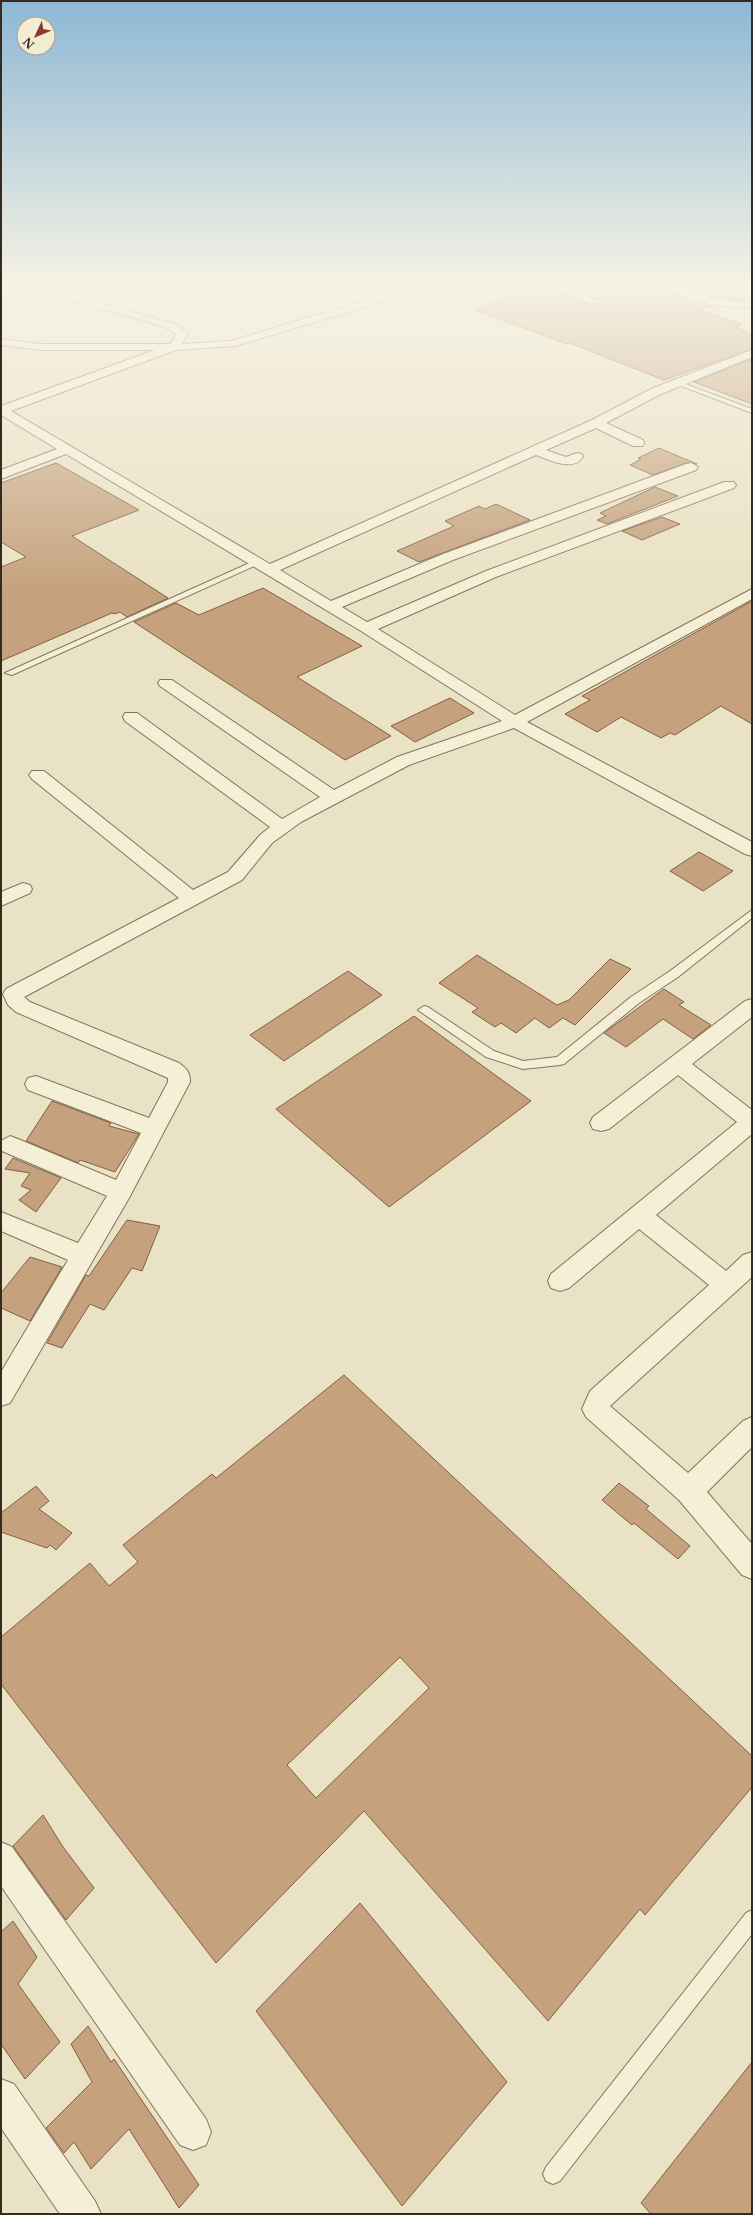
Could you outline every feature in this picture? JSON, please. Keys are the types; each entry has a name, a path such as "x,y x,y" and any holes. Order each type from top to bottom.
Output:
{"street":[{"path":"1,410 64,387"},
{"path":"263,567 535,451 596,423 667,387"},
{"path":"1,410 69,449 366,628 515,722 752,850"},
{"path":"596,423 638,443"},
{"path":"1,475 69,449"},
{"path":"535,451 566,461 577,457"},
{"path":"330,607 448,557 691,467"},
{"path":"366,628 491,574 729,485"},
{"path":"7,998 239,874 266,839 282,827 333,798 402,761 515,722 752,593"},
{"path":"166,683 333,798"},
{"path":"131,717 282,827"},
{"path":"38,775 192,899"},
{"path":"1,900 23,889"},
{"path":"1,1396 121,1192 179,1082 179,1074 23,1007 15,1000 7,998"},
{"path":"601,1123 752,1006"},
{"path":"560,1281 752,1122 677,1063"},
{"path":"36,1084 155,1129"},
{"path":"10,1145 121,1192"},
{"path":"639,1215 726,1285"},
{"path":"1,1221 83,1256"},
{"path":"752,1262 599,1399 595,1409 688,1491 752,1565"},
{"path":"688,1491 752,1429"},
{"path":"1,1858 193,2132"},
{"path":"1,2097 82,2214"}],"lane":[{"path":"690,387 752,410"},
{"path":"9,673 263,567"},
{"path":"424,1010 490,1054 523,1065 560,1061 635,1000 674,974 752,913"},
{"path":"553,2174 752,1920"}],"building":[{"path":"708,387 752,387 752,404"},
{"path":"659,448 697,464 686,463 653,475 630,465 641,459 638,458"},
{"path":"56,463 139,510 72,536 168,598 127,617 120,612 115,614 112,613 1,661 1,567 26,557 1,542 1,483"},
{"path":"655,487 678,496 607,524 597,520 606,516 600,513"},
{"path":"496,504 530,520 419,562 397,551 454,526 445,521 479,506 485,509"},
{"path":"662,517 680,524 642,540 622,531"},
{"path":"263,588 362,646 297,677 391,736 345,760 134,622 176,603 199,615"},
{"path":"752,601 752,724 721,706 675,735 670,733 661,738 621,717 597,732 565,714 590,700 582,696"},
{"path":"450,698 474,713 415,742 391,726"},
{"path":"699,852 733,871 703,891 670,871"},
{"path":"477,955 557,1005 569,1000 610,959 631,969 575,1025 563,1018 549,1028 535,1018 516,1033 501,1023 495,1027 472,1012 478,1008 439,983"},
{"path":"348,971 382,995 284,1061 250,1035"},
{"path":"664,989 684,1002 679,1005 711,1025 693,1039 663,1019 626,1047 604,1033"},
{"path":"414,1016 531,1101 389,1207 276,1109"},
{"path":"52,1101 111,1123 109,1126 139,1134 115,1172 80,1160 78,1163 26,1141"},
{"path":"13,1158 61,1178 36,1212 19,1200 31,1190 21,1186 30,1173 5,1169"},
{"path":"127,1220 160,1226 142,1271 132,1268 104,1310 90,1304 62,1348 47,1343 86,1275 89,1276"},
{"path":"30,1257 62,1267 30,1321 1,1308 1,1293"},
{"path":"344,1375 752,1756 752,1787 645,1915 640,1909 548,2021 364,1811 216,1963 1,1684 1,1637 90,1563 109,1586 138,1562 123,1545 212,1474 216,1478","holes":["400,1657 429,1688 316,1798 287,1765"]},
{"path":"619,1483 649,1506 646,1509 690,1546 678,1559 634,1523 632,1525 602,1500"},
{"path":"36,1486 49,1501 39,1509 72,1533 56,1550 50,1545 47,1548 1,1532 1,1513"},
{"path":"43,1815 63,1847 94,1888 66,1920 13,1846"},
{"path":"360,1903 507,2082 402,2206 256,2011"},
{"path":"13,1921 37,1957 18,1984 60,2042 25,2079 1,2044 1,1932"},
{"path":"88,2026 111,2062 114,2059 199,2185 179,2208 129,2129 91,2169 74,2142 64,2153 46,2128 92,2082 71,2044"},
{"path":"752,2062 752,2214 651,2214 641,2203"}]}
